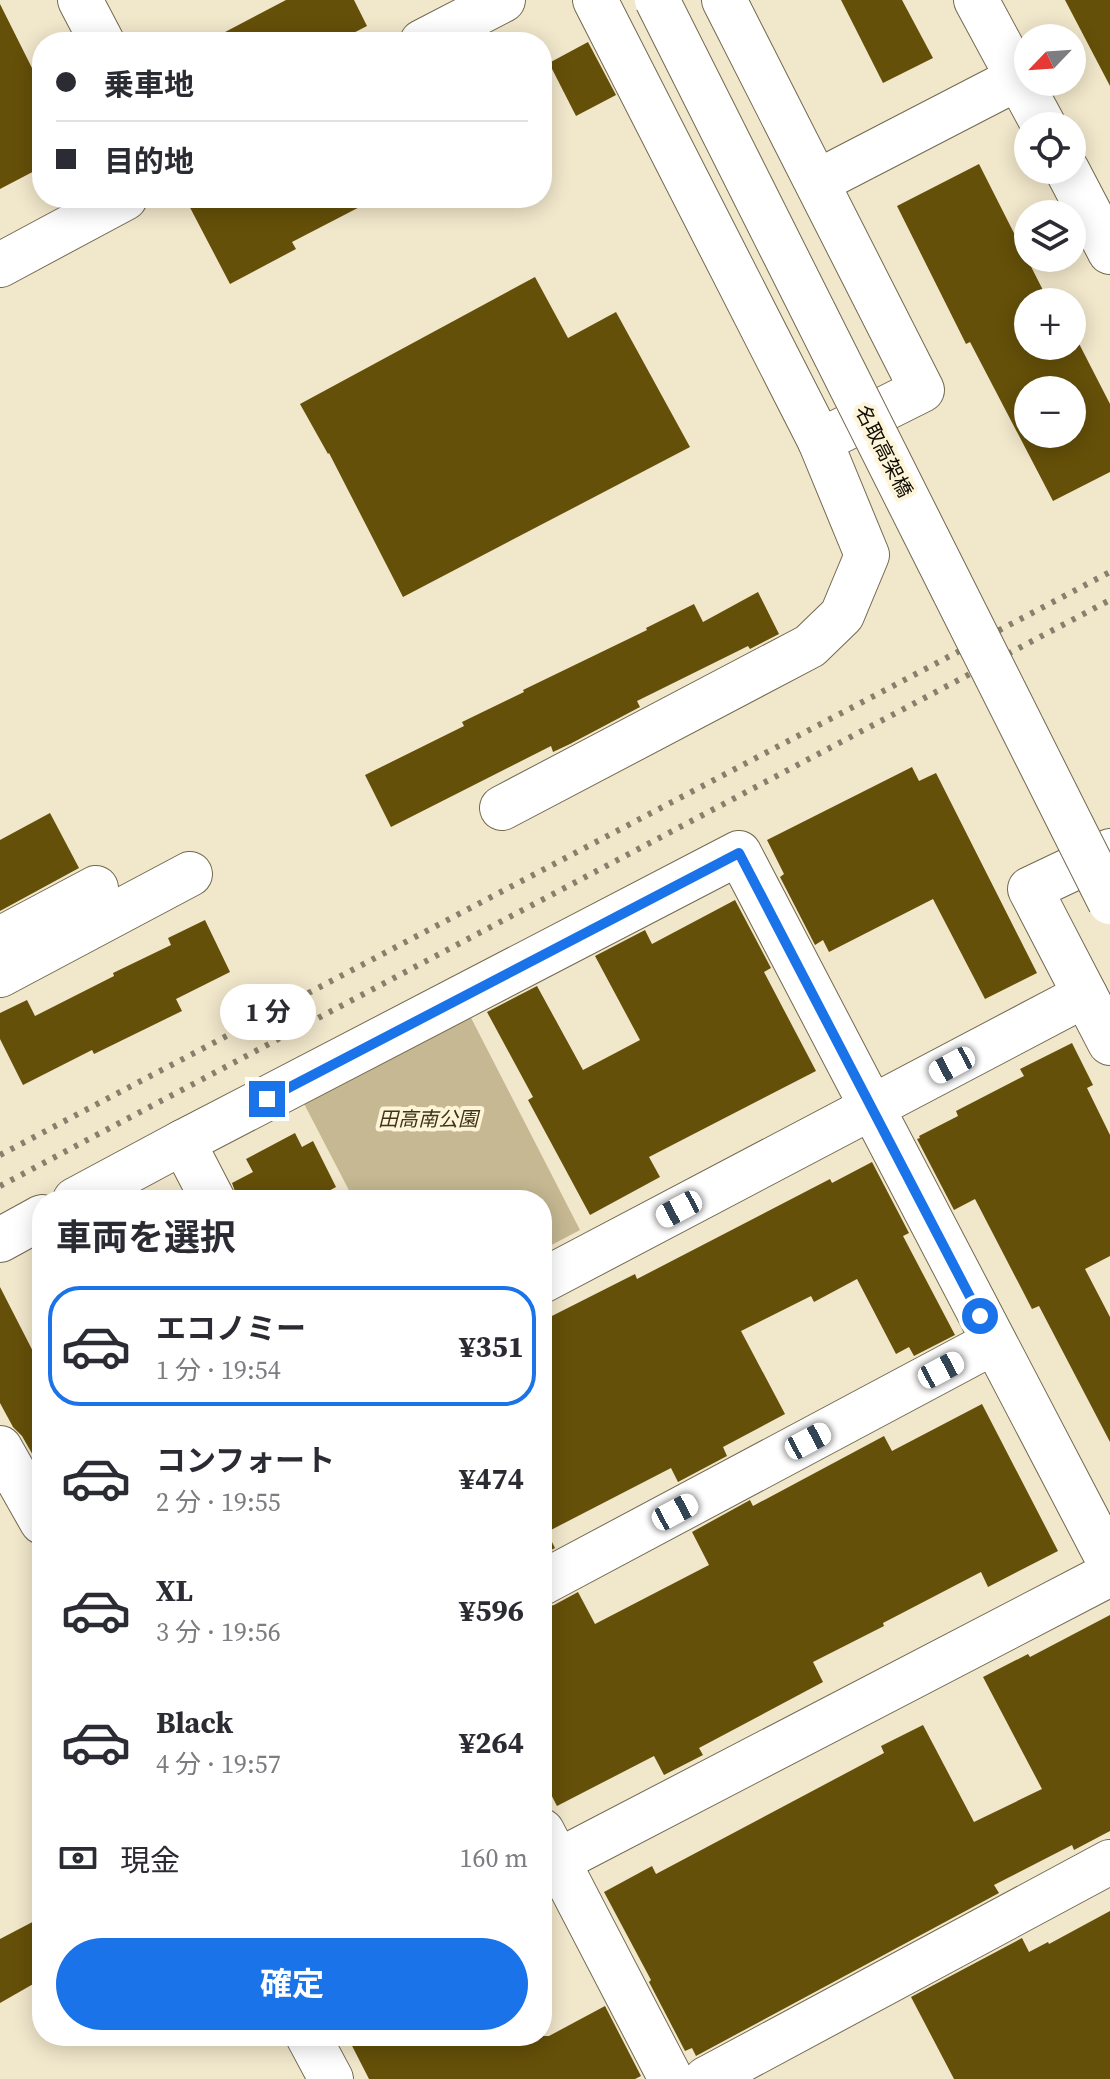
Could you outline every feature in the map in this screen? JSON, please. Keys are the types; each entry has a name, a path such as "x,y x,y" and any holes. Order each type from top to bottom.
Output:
{"street":[{"path":"80,0 97,32"},
{"path":"502,808 810,646 842,615 867,555 820,441 595,0"},
{"name":"名取高架橋","path":"657,0 1110,902"},
{"path":"724,0 922,390 820,441"},
{"path":"976,0 1014,71"},
{"path":"440,32 492,2"},
{"path":"817,182 1014,80"},
{"path":"1074,184 1110,252"},
{"path":"0,265 106,208"},
{"path":"1110,851 1030,889 1110,1043"},
{"path":"94,1190 739,853 1110,1563"},
{"path":"0,975 190,874"},
{"path":"0,939 96,888"},
{"path":"552,1276 1085,995"},
{"path":"183,1142 208,1190"},
{"path":"0,1240 32,1222"},
{"path":"552,1578 994,1342"},
{"path":"0,1448 32,1504"},
{"path":"552,1845 1110,1574"},
{"path":"552,1850 671,2079"},
{"path":"706,2079 1110,1862"},
{"path":"313,2046 331,2079"}],"green space":[{"name":"田高南公園","path":"466,1008 580,1230 552,1245 552,1190 349,1190 299,1094"}],"building":[{"path":"286,0 354,0 367,26 355,32 225,32"},
{"path":"841,0 902,0 933,58 883,83"},
{"path":"1065,0 1110,0 1110,86 1086,40 1086,24 1078,24"},
{"path":"0,4 32,68 32,172 0,189"},
{"path":"588,42 616,95 576,116 552,69 552,61"},
{"path":"979,164 1014,233 1014,272 1034,272 1042,288 1014,288 1014,360 1086,360 1086,357 1110,404 1110,472 1053,501 1025,448 1086,448 1086,376 1014,376 1014,426 970,342 966,344 897,206"},
{"path":"190,208 358,208 292,242 296,249 230,284"},
{"path":"535,277 568,338 616,312 690,447 403,597 329,453 300,404"},
{"path":"758,592 779,634 637,701 640,707 570,744 553,752 551,746 391,827 365,775 464,726 462,722 523,690 694,604 703,622"},
{"path":"912,767 919,781 936,773 1037,973 985,999 933,899 829,952 823,940 815,945 780,877 784,874 767,840"},
{"path":"50,813 79,868 0,911 0,840"},
{"path":"735,900 771,968 764,972 816,1071 649,1157 660,1177 590,1215 528,1100 533,1097 487,1012 537,986 583,1070 640,1040 595,956 645,930 652,944"},
{"path":"205,920 230,972 176,999 182,1011 94,1054 92,1050 23,1085 0,1039 0,1013 27,1000 35,1016 171,945 168,938"},
{"path":"1072,1043 1093,1085 1087,1088 1110,1135 1110,1256 1085,1269 1110,1317 1110,1442 1039,1306 1032,1309 975,1199 954,1210 917,1139 958,1116 956,1111 1024,1076 1020,1069"},
{"path":"295,1133 302,1147 313,1141 336,1187 330,1190 234,1190 232,1183 253,1172 246,1159"},
{"path":"872,1162 909,1233 903,1236 955,1335 914,1356 909,1347 896,1354 857,1279 814,1302 811,1296 741,1331 785,1414 723,1447 727,1456 678,1482 671,1468 552,1529 552,1316 635,1274 637,1279 830,1179 832,1183"},
{"path":"0,1287 32,1349 32,1454 0,1403"},
{"path":"982,1404 1058,1551 988,1587 981,1572 813,1662 823,1682 699,1748 703,1755 664,1775 654,1756 557,1806 552,1796 552,1606 578,1592 595,1624 709,1565 692,1532 750,1500 753,1506 884,1436 892,1451"},
{"path":"1110,1615 1110,1831 1074,1850 1072,1845 994,1885 999,1893 696,2056 692,2048 685,2051 604,1892 652,1866 656,1874 884,1753 881,1746 923,1725 974,1822 1042,1789 983,1677 1028,1654 1030,1657"},
{"path":"1110,1911 1110,2079 954,2079 911,1997 1022,1938 1029,1952"},
{"path":"32,1922 32,1985 0,2003 0,1939"},
{"path":"605,2006 641,2076 635,2079 369,2079 352,2046 552,2046 552,2034"}],"railway":[{"path":"0,1155 1110,572"},
{"path":"0,1186 1110,600"}],"route":[{"path":"267,1099 739,853 980,1316"}]}
